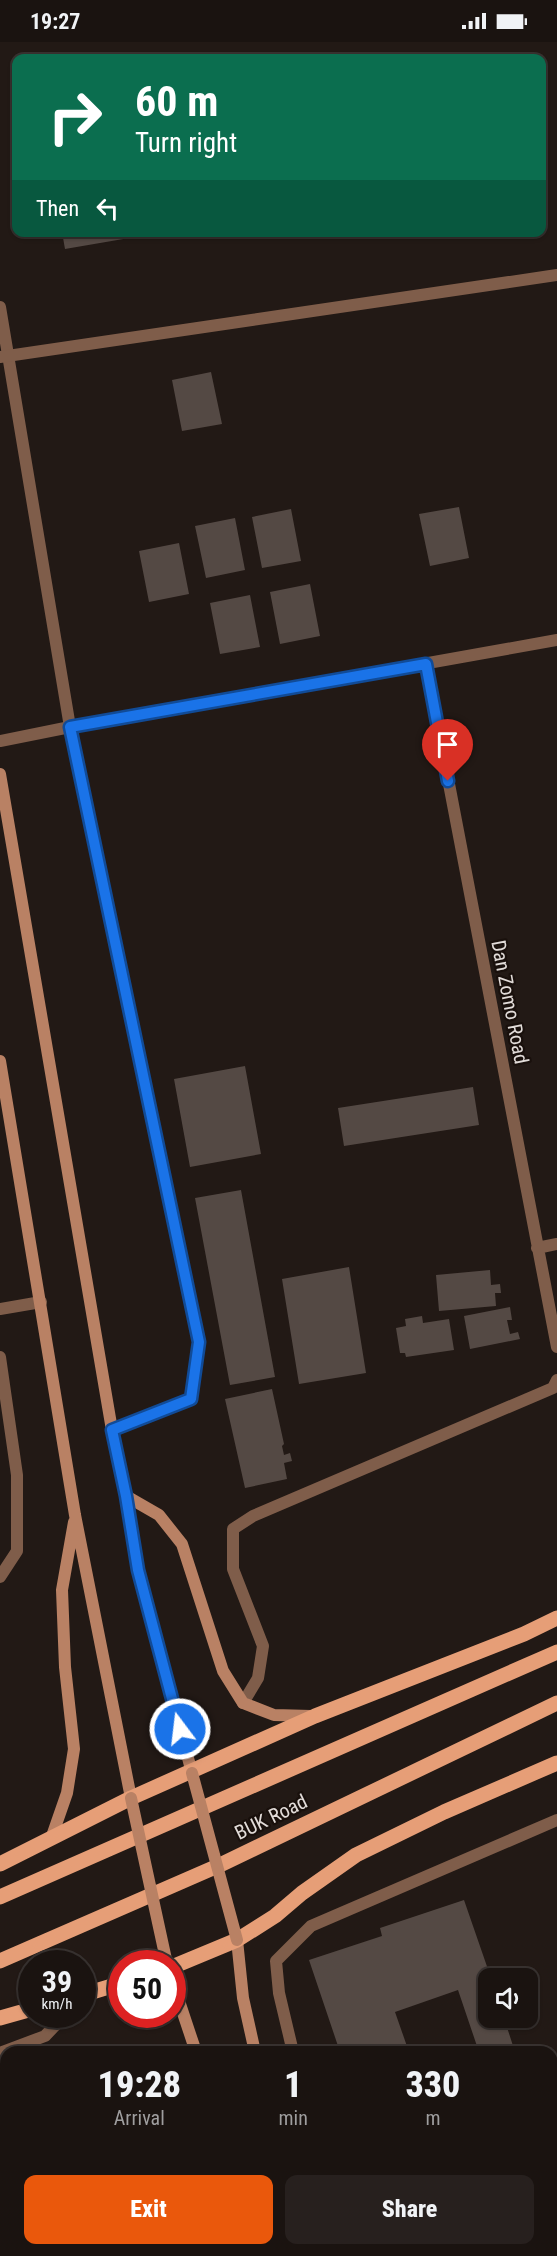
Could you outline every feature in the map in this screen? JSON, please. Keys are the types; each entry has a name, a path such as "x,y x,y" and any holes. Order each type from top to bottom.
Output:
{"main road":[{"path":"0,774 138,1570 237,1940 243,1998 254,2046"},
{"path":"0,1060 75,1515 131,1798 164,1950"},
{"path":"126,1496 159,1515 182,1544 223,1671 243,1703 274,1715 315,1716"},
{"path":"51,1839 66,1792 74,1749 65,1667 62,1590 75,1515"},
{"path":"0,1864 131,1798 192,1773 315,1716 524,1634 557,1618"},
{"name":"BUK Road","path":"0,1897 557,1652"},
{"name":"BUK Road","path":"0,1961 220,1865 557,1703"},
{"path":"186,1961 237,1940 275,1916 302,1893 356,1855 444,1812 557,1763"},
{"path":"0,2018 18,2013"},
{"path":"186,2022 194,2046"}],"street":[{"path":"4,356 557,275"},
{"path":"0,307 4,356 70,727 199,1342 191,1399 112,1430"},
{"path":"0,741 557,640"},
{"name":"Dan Zomo Road","path":"426,664 557,1347"},
{"path":"537,1248 557,1244"},
{"path":"0,1309 41,1302"},
{"path":"0,1357 16,1475 17,1551 0,1577"},
{"path":"243,1703 258,1678 263,1646 233,1569 233,1529 253,1516 553,1388 557,1380"},
{"path":"292,2046 279,1993 276,1961 311,1926 557,1820"},
{"path":"19,2046 45,2036 53,2028"}],"building":[{"path":"63,237 135,237 65,249"},
{"path":"211,372 222,424 182,431 172,380"},
{"path":"459,507 469,558 430,566 419,514"},
{"path":"291,509 301,561 262,568 252,517"},
{"path":"235,518 245,570 206,578 195,526"},
{"path":"179,543 189,594 149,602 139,551"},
{"path":"310,584 320,636 280,644 270,592"},
{"path":"250,595 260,647 220,654 210,603"},
{"path":"245,1066 261,1154 190,1167 174,1079"},
{"path":"473,1087 479,1125 344,1146 338,1108"},
{"path":"241,1190 275,1377 230,1385 195,1198"},
{"path":"349,1267 366,1373 299,1384 282,1279"},
{"path":"490,1270 491,1285 500,1284 501,1293 495,1293 496,1306 439,1311 436,1275"},
{"path":"510,1307 512,1320 507,1320 510,1334 518,1332 520,1339 470,1349 464,1316"},
{"path":"422,1316 423,1323 449,1319 454,1350 406,1357 405,1353 400,1353 396,1328 406,1326 405,1319"},
{"path":"272,1389 284,1444 282,1446 284,1455 290,1453 292,1461 284,1463 287,1479 245,1488 225,1399"},
{"path":"464,1900 488,1968 478,1968 478,2028 507,2028 513,2046 477,2046 458,1990 395,2012 407,2046 338,2046 309,1960 382,1936 380,1928"}],"route":[{"path":"180,1729 138,1570 112,1430 191,1399 199,1342 70,727 426,664 448,781"}]}
